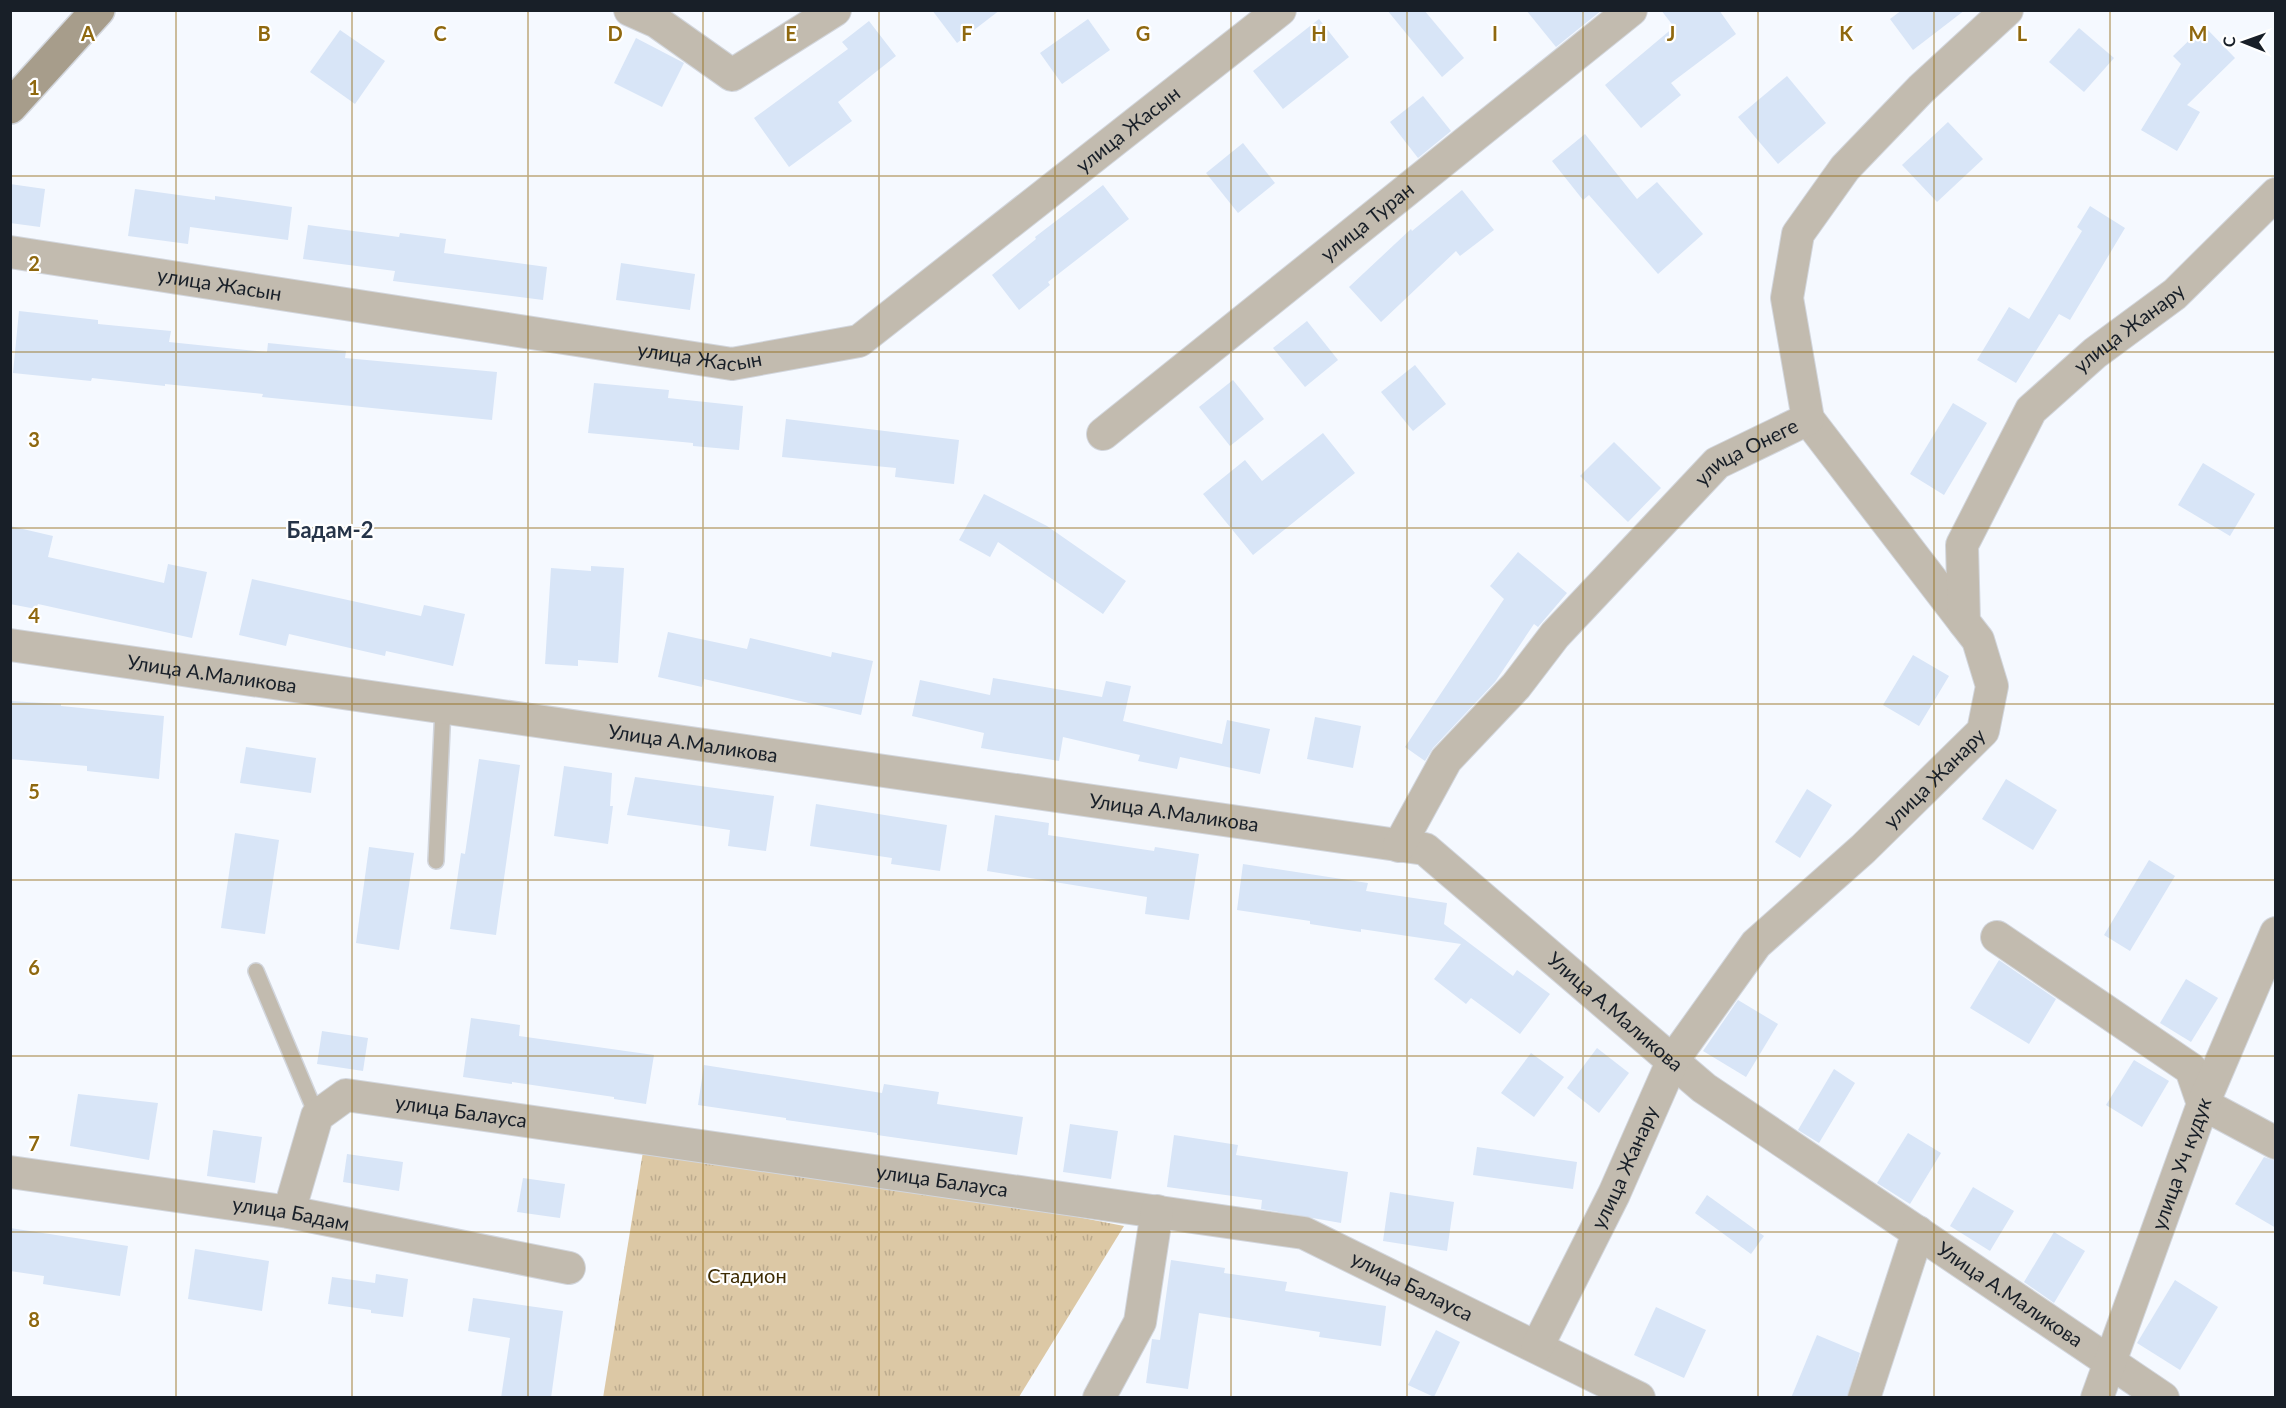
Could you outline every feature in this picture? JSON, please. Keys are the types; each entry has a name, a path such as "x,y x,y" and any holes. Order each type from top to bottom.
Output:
{"street":[{"path":"10,107 98,10"},
{"path":"630,10 657,22 732,75 835,10"},
{"name":"улица Жасын","path":"10,252 732,364 859,341 1280,10"},
{"name":"улица Туран","path":"1103,434 1631,10"},
{"name":"улица Онеге","path":"1399,846 1446,760 1516,686 1555,634 1717,463 1808,419 1787,298 1798,234 1845,168 1921,89 2007,10"},
{"name":"улица Жанару","path":"1537,1347 1614,1194 1673,1060 1756,944 1863,849 1983,731 1992,686 1978,640 1964,622 1962,545 1998,479 2031,410 2094,353 2175,294 2276,194"},
{"path":"1808,419 1964,622"},
{"name":"Улица А.Маликова","path":"10,645 1425,849 1704,1088 2163,1398"},
{"name":"улица Уч кудук","path":"2097,1398 2203,1104 2276,933"},
{"path":"1997,938 2192,1069 2203,1104 2276,1143"},
{"name":"улица Балауса","path":"317,1116 346,1095 1304,1233 1639,1398"},
{"path":"289,1212 317,1116"},
{"name":"улица Бадам","path":"10,1172 289,1212 569,1268"},
{"path":"1099,1398 1140,1323 1157,1211"},
{"path":"1864,1398 1918,1232"}],"lane":[{"path":"436,861 443,707"},
{"path":"256,971 317,1116"}],"green space":[{"name":"Стадион","path":"646,1133 1124,1226 1019,1397 603,1398"}],"building":[{"path":"932,10 1000,10 957,43"},
{"path":"1387,10 1424,10 1464,58 1442,77"},
{"path":"1526,10 1602,10 1556,47"},
{"path":"1661,10 1719,10 1736,34 1671,83 1681,95 1641,128 1605,85 1674,27"},
{"path":"1902,10 1965,10 1913,50 1890,19"},
{"path":"1088,19 1110,50 1062,84 1040,53"},
{"path":"1319,19 1349,57 1283,109 1253,71"},
{"path":"869,21 896,56 838,102 852,121 789,167 754,118 848,49 842,42"},
{"path":"2204,26 2235,58 2187,105 2200,112 2177,151 2141,130 2181,64 2173,56"},
{"path":"2079,28 2114,58 2084,92 2049,62"},
{"path":"340,30 385,61 355,104 310,72"},
{"path":"636,38 684,63 662,107 614,83"},
{"path":"1787,76 1826,123 1778,164 1738,117"},
{"path":"1423,96 1451,131 1418,158 1390,122"},
{"path":"1948,122 1983,159 1937,202 1902,165"},
{"path":"1585,134 1637,199 1657,182 1703,234 1658,274 1589,195 1583,200 1552,161"},
{"path":"1243,143 1275,183 1238,213 1206,173"},
{"path":"10,184 45,189 40,227 10,223"},
{"path":"1103,185 1129,219 1048,282 1050,285 1019,310 992,275 1036,239 1035,237"},
{"path":"135,189 215,200 215,196 292,207 288,240 190,227 188,244 128,236"},
{"path":"1462,190 1494,230 1460,256 1456,251 1381,322 1349,287 1411,229 1412,231"},
{"path":"2090,206 2125,228 2070,320 2059,314 2016,383 1977,360 2009,307 2029,319 2082,231 2077,227"},
{"path":"308,225 399,237 400,233 446,239 444,253 547,267 543,300 393,281 395,271 303,259"},
{"path":"621,263 695,274 690,310 616,300"},
{"path":"19,311 98,320 98,324 171,331 169,342 267,352 268,343 346,351 345,358 497,372 492,420 262,397 263,394 165,384 165,386 92,378 91,381 13,373"},
{"path":"1307,321 1338,360 1305,387 1273,348"},
{"path":"1415,365 1446,404 1413,431 1381,392"},
{"path":"1233,380 1264,419 1230,446 1199,407"},
{"path":"594,383 669,390 668,398 743,406 739,450 693,446 693,443 588,433"},
{"path":"1953,403 1987,423 1944,495 1910,474"},
{"path":"786,419 959,440 954,484 895,477 896,468 782,457"},
{"path":"1323,433 1355,473 1253,555 1203,494 1245,460 1262,481"},
{"path":"1614,442 1661,488 1628,522 1580,476"},
{"path":"2203,463 2255,494 2230,536 2178,505"},
{"path":"984,494 1047,526 1126,581 1103,614 998,542 990,557 959,540"},
{"path":"10,526 53,536 48,557 164,583 168,564 207,572 192,638 38,604 36,609 10,604"},
{"path":"1518,552 1567,593 1538,627 1534,624 1495,682 1433,748 1425,761 1405,747 1504,599 1490,586"},
{"path":"591,566 624,568 618,663 578,660 578,666 545,664 551,568 591,571"},
{"path":"252,579 421,616 424,605 465,614 453,666 386,651 385,656 289,634 286,646 239,635"},
{"path":"668,632 747,649 750,638 831,657 832,652 873,661 861,715 704,679 702,687 658,677"},
{"path":"1913,655 1949,676 1919,726 1883,705"},
{"path":"993,678 1102,697 1106,681 1131,686 1123,721 1222,744 1227,720 1270,729 1260,774 1180,757 1177,769 1138,761 1140,755 1063,737 1059,761 981,748 984,733 912,716 920,680 990,695"},
{"path":"10,701 61,704 61,706 164,716 159,779 87,771 87,766 10,759"},
{"path":"1315,717 1361,726 1353,768 1307,759"},
{"path":"246,747 316,758 311,793 240,783"},
{"path":"479,759 520,765 496,935 450,929 461,853 465,854"},
{"path":"564,766 612,773 610,806 613,806 608,844 554,836"},
{"path":"635,777 774,796 766,851 728,846 730,830 627,815"},
{"path":"2006,779 2057,810 2033,850 1982,819"},
{"path":"1807,789 1832,805 1800,858 1775,842"},
{"path":"816,804 947,825 940,871 891,864 892,858 810,846"},
{"path":"995,815 1049,823 1048,835 1154,851 1155,847 1199,854 1189,920 1145,914 1147,897 987,871"},
{"path":"235,833 279,840 265,934 221,928"},
{"path":"369,847 414,853 399,950 356,943"},
{"path":"2149,860 2175,876 2130,951 2104,935"},
{"path":"1243,864 1368,883 1366,891 1447,903 1444,924 1513,976 1517,970 1550,994 1520,1034 1471,998 1466,1004 1434,979 1461,944 1361,929 1361,932 1310,924 1310,921 1237,910"},
{"path":"1999,960 2056,999 2029,1044 1970,1008"},
{"path":"2186,979 2218,998 2191,1042 2160,1023"},
{"path":"1738,1000 1778,1024 1746,1077 1703,1051"},
{"path":"471,1018 520,1025 519,1036 654,1055 646,1104 614,1099 614,1097 463,1077"},
{"path":"322,1031 368,1038 363,1071 317,1064"},
{"path":"1597,1048 1629,1073 1599,1113 1567,1088"},
{"path":"1531,1053 1564,1077 1534,1117 1501,1093"},
{"path":"2134,1060 2169,1081 2142,1127 2106,1105"},
{"path":"704,1065 882,1093 884,1084 939,1092 937,1104 1023,1117 1017,1155 877,1135 877,1133 698,1105"},
{"path":"1834,1069 1855,1083 1819,1143 1798,1130"},
{"path":"78,1094 158,1103 149,1160 70,1146"},
{"path":"1070,1124 1118,1131 1111,1179 1063,1172"},
{"path":"213,1130 262,1137 255,1183 207,1176"},
{"path":"1908,1133 1941,1153 1910,1204 1877,1183"},
{"path":"1174,1135 1238,1145 1236,1155 1348,1172 1341,1223 1261,1209 1262,1200 1167,1187"},
{"path":"1477,1147 1577,1162 1573,1189 1473,1175"},
{"path":"347,1154 403,1162 399,1191 343,1182"},
{"path":"2264,1157 2276,1161 2276,1228 2235,1204"},
{"path":"523,1178 565,1184 560,1218 517,1212"},
{"path":"1973,1187 2014,1211 1990,1251 1950,1226"},
{"path":"1390,1192 1454,1202 1447,1251 1383,1241"},
{"path":"1707,1195 1764,1236 1751,1254 1695,1213"},
{"path":"10,1228 128,1246 120,1296 43,1284 44,1276 10,1271"},
{"path":"2054,1232 2085,1251 2054,1303 2024,1282"},
{"path":"195,1249 269,1261 262,1311 188,1299"},
{"path":"1171,1260 1225,1268 1224,1273 1287,1282 1285,1291 1386,1306 1381,1346 1319,1337 1320,1332 1199,1313 1188,1389 1146,1383 1152,1339 1160,1340"},
{"path":"376,1274 408,1279 403,1317 328,1304 332,1277 375,1283"},
{"path":"2175,1280 2218,1307 2180,1370 2137,1343"},
{"path":"473,1298 563,1311 551,1398 501,1398 510,1338 468,1331"},
{"path":"1656,1307 1706,1330 1684,1378 1634,1355"},
{"path":"1436,1330 1460,1342 1434,1397 1408,1385"},
{"path":"1817,1335 1860,1353 1847,1398 1791,1398"}],"district":[{"name":"Бадам-2","path":"330,530"}]}
